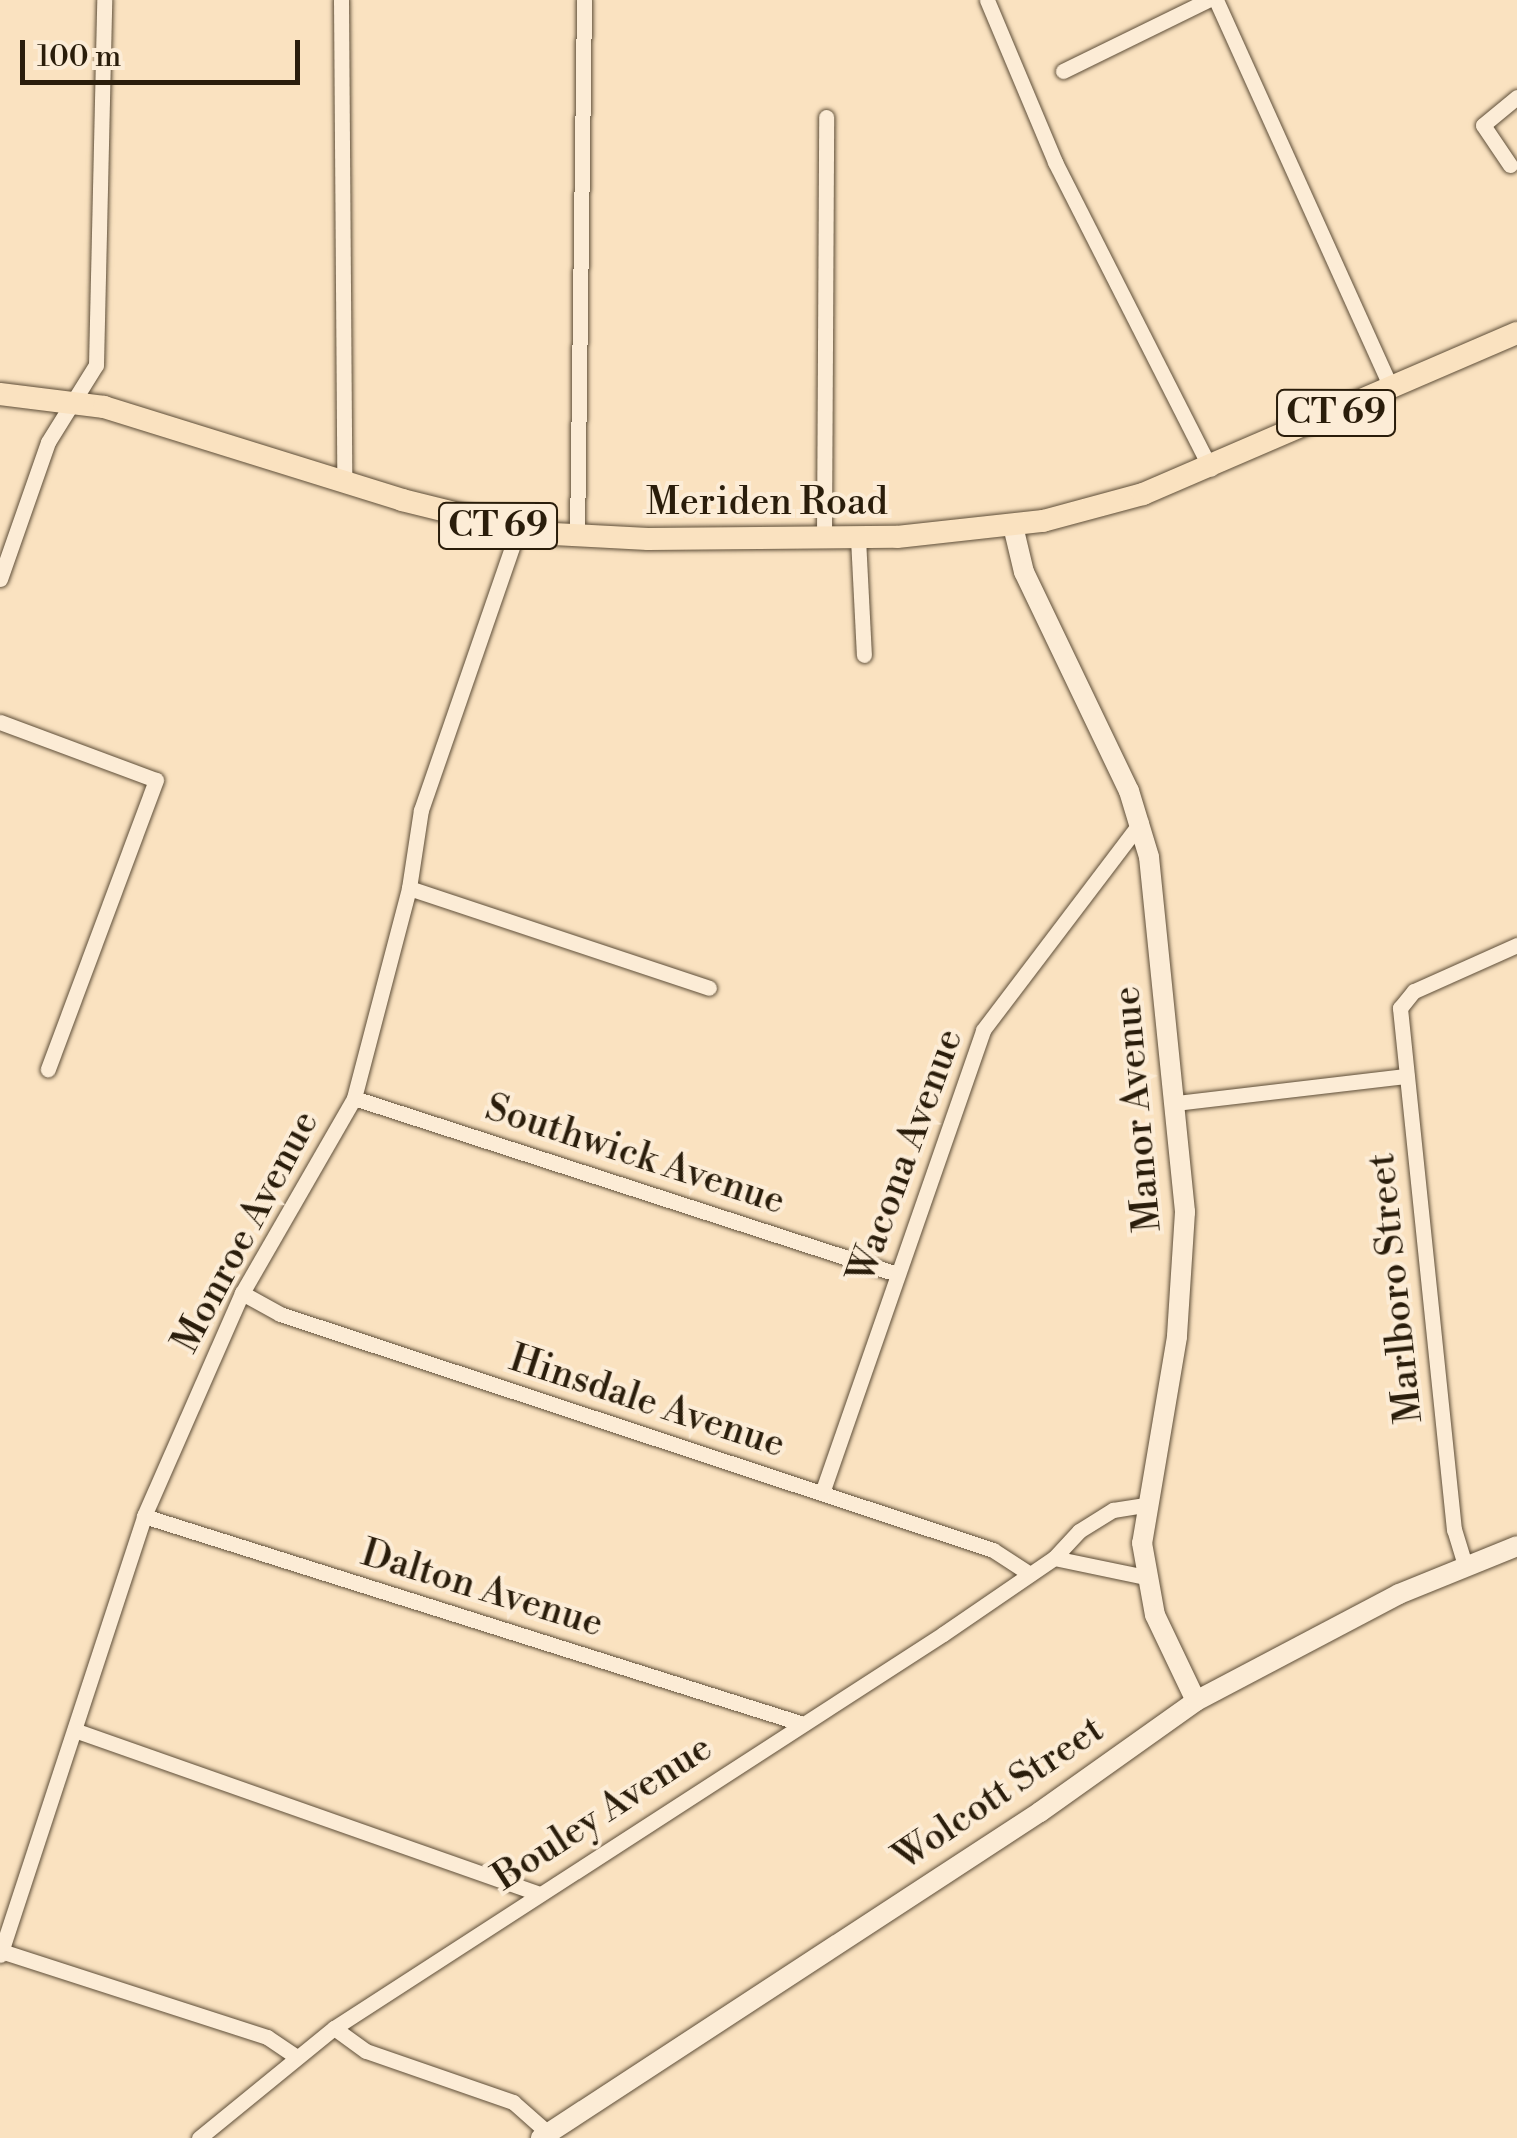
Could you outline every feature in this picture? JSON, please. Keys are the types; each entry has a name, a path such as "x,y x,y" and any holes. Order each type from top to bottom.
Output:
{"main road":[{"name":"Meriden Road","path":"0,394 77,401 344,483 518,530 577,537 858,538 1013,526 1113,504 1211,469 1517,333"},
{"name":"Manor Avenue","path":"1013,526 1024,572 1141,822 1184,1192 1182,1298 1144,1505 1146,1576 1162,1634 1196,1701"},
{"name":"Wolcott Street","path":"545,2136 1025,1822 1196,1701 1465,1565 1517,1546"}],"street":[{"path":"0,580 48,442 77,401 98,348 104,0"},
{"path":"341,0 344,483"},
{"path":"577,537 584,0"},
{"path":"987,0 1055,162 1211,469"},
{"path":"1063,71 1208,0"},
{"path":"1216,0 1392,389"},
{"path":"1510,166 1483,126 1517,98"},
{"path":"824,538 826,117"},
{"name":"Monroe Avenue","path":"1,1953 77,1731 144,1516 242,1293 354,1098 409,888 421,810 518,530"},
{"path":"858,538 864,655"},
{"path":"0,722 156,780 48,1070"},
{"name":"Wacona Avenue","path":"822,1494 983,1030 1141,822"},
{"path":"409,888 709,988"},
{"name":"Marlboro Street","path":"1465,1565 1454,1530 1406,1076 1402,1002 1414,991 1517,945"},
{"path":"1176,1102 1406,1076"},
{"name":"Southwick Avenue","path":"354,1098 897,1274"},
{"name":"Hinsdale Avenue","path":"242,1293 280,1314 993,1550 1030,1574"},
{"name":"Bouley Avenue","path":"199,2138 334,2028 1054,1558 1066,1540 1106,1513 1144,1505"},
{"name":"Dalton Avenue","path":"144,1516 800,1723"},
{"path":"1054,1558 1146,1576"},
{"path":"77,1731 539,1894"},
{"path":"1,1953 266,2037 295,2056"},
{"path":"334,2028 366,2051 513,2102 545,2136"}]}
